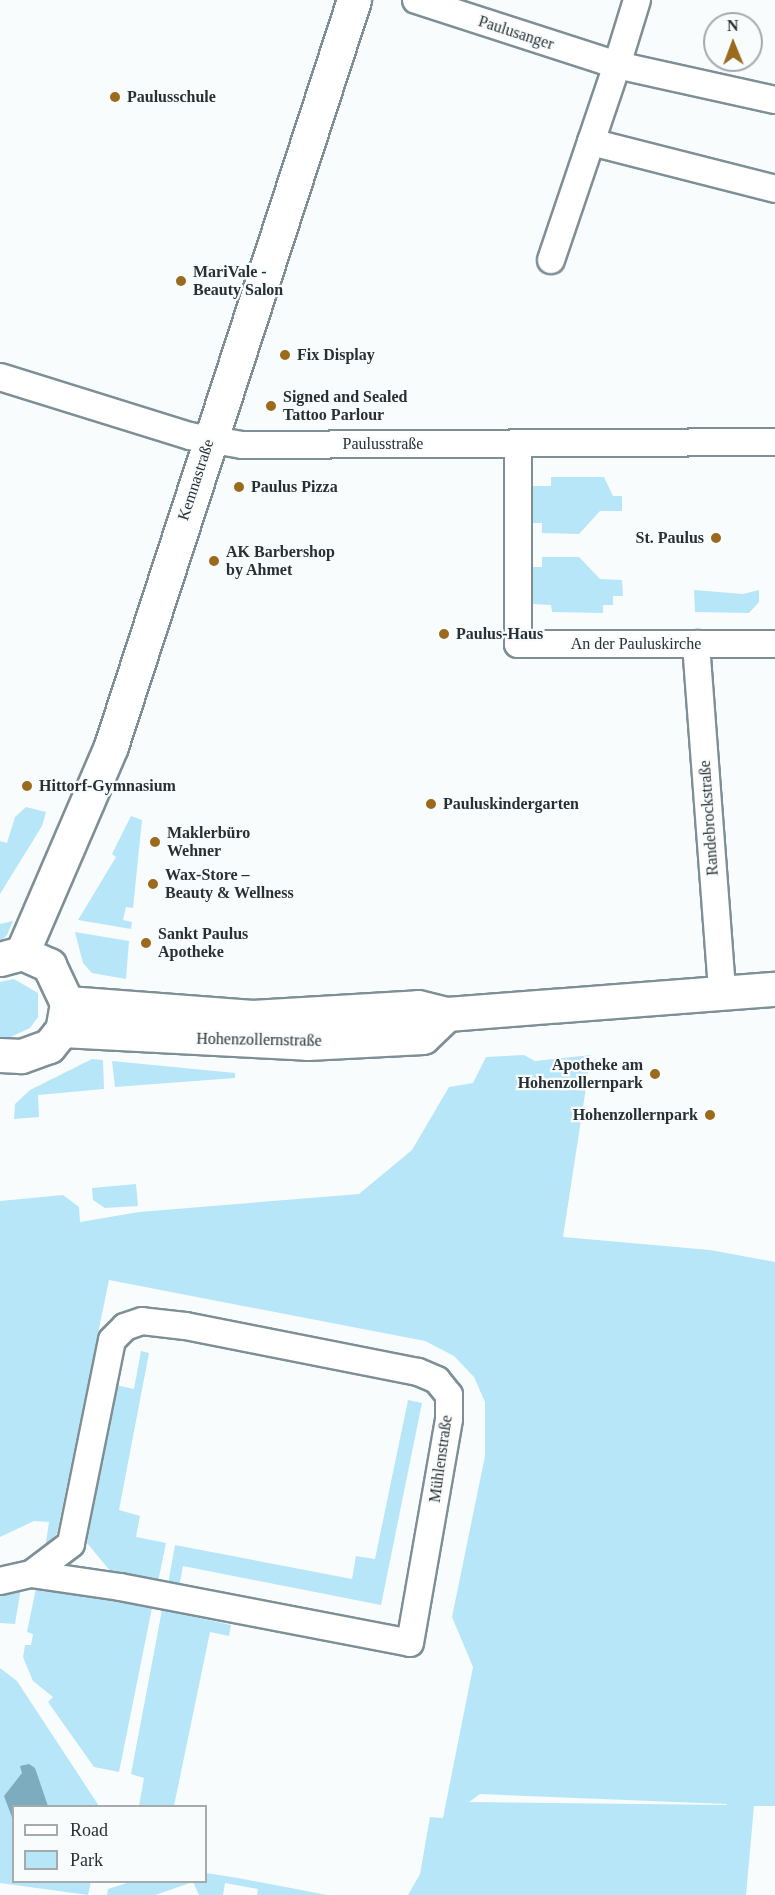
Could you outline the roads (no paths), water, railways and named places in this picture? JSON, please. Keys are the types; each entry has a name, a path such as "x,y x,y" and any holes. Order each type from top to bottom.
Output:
{"main road":[{"name":"Kemnastraße","path":"11,956 111,746 354,0"},
{"path":"0,1055 40,1051 65,1016 55,970 11,956"},
{"name":"Hohenzollernstraße","path":"65,1016 307,1043 423,1037 447,1014 775,989"}],"street":[{"name":"Paulusanger","path":"416,0 617,65 775,100"},
{"path":"551,260 637,0"},
{"path":"591,141 775,189"},
{"name":"Paulusstraße","path":"0,377 209,440 242,446 775,442"},
{"name":"An der Pauluskirche","path":"518,443 518,644 775,644"},
{"name":"Randebrockstraße","path":"696,644 722,993"},
{"name":"Mühlenstraße","path":"0,1581 31,1574 410,1643 449,1419 448,1395 437,1380 418,1372 185,1326 142,1321 125,1327 112,1340 71,1544 31,1574"}],"place":[{"name":"Paulusschule","path":"115,97"},
{"name":"MariVale - Beauty Salon","path":"181,281"},
{"name":"Fix Display","path":"285,355"},
{"name":"Signed and Sealed Tattoo Parlour","path":"271,406"},
{"name":"Paulus Pizza","path":"239,487"},
{"name":"St. Paulus","path":"716,538"},
{"name":"AK Barbershop by Ahmet","path":"214,561"},
{"name":"Paulus-Haus","path":"444,634"},
{"name":"Hittorf-Gymnasium","path":"27,786"},
{"name":"Pauluskindergarten","path":"431,804"},
{"name":"Maklerbüro Wehner","path":"155,842"},
{"name":"Wax-Store – Beauty & Wellness","path":"153,884"},
{"name":"Sankt Paulus Apotheke","path":"146,943"},
{"name":"Apotheke am Hohenzollernpark","path":"655,1074"},
{"name":"Hohenzollernpark","path":"710,1115"}]}
